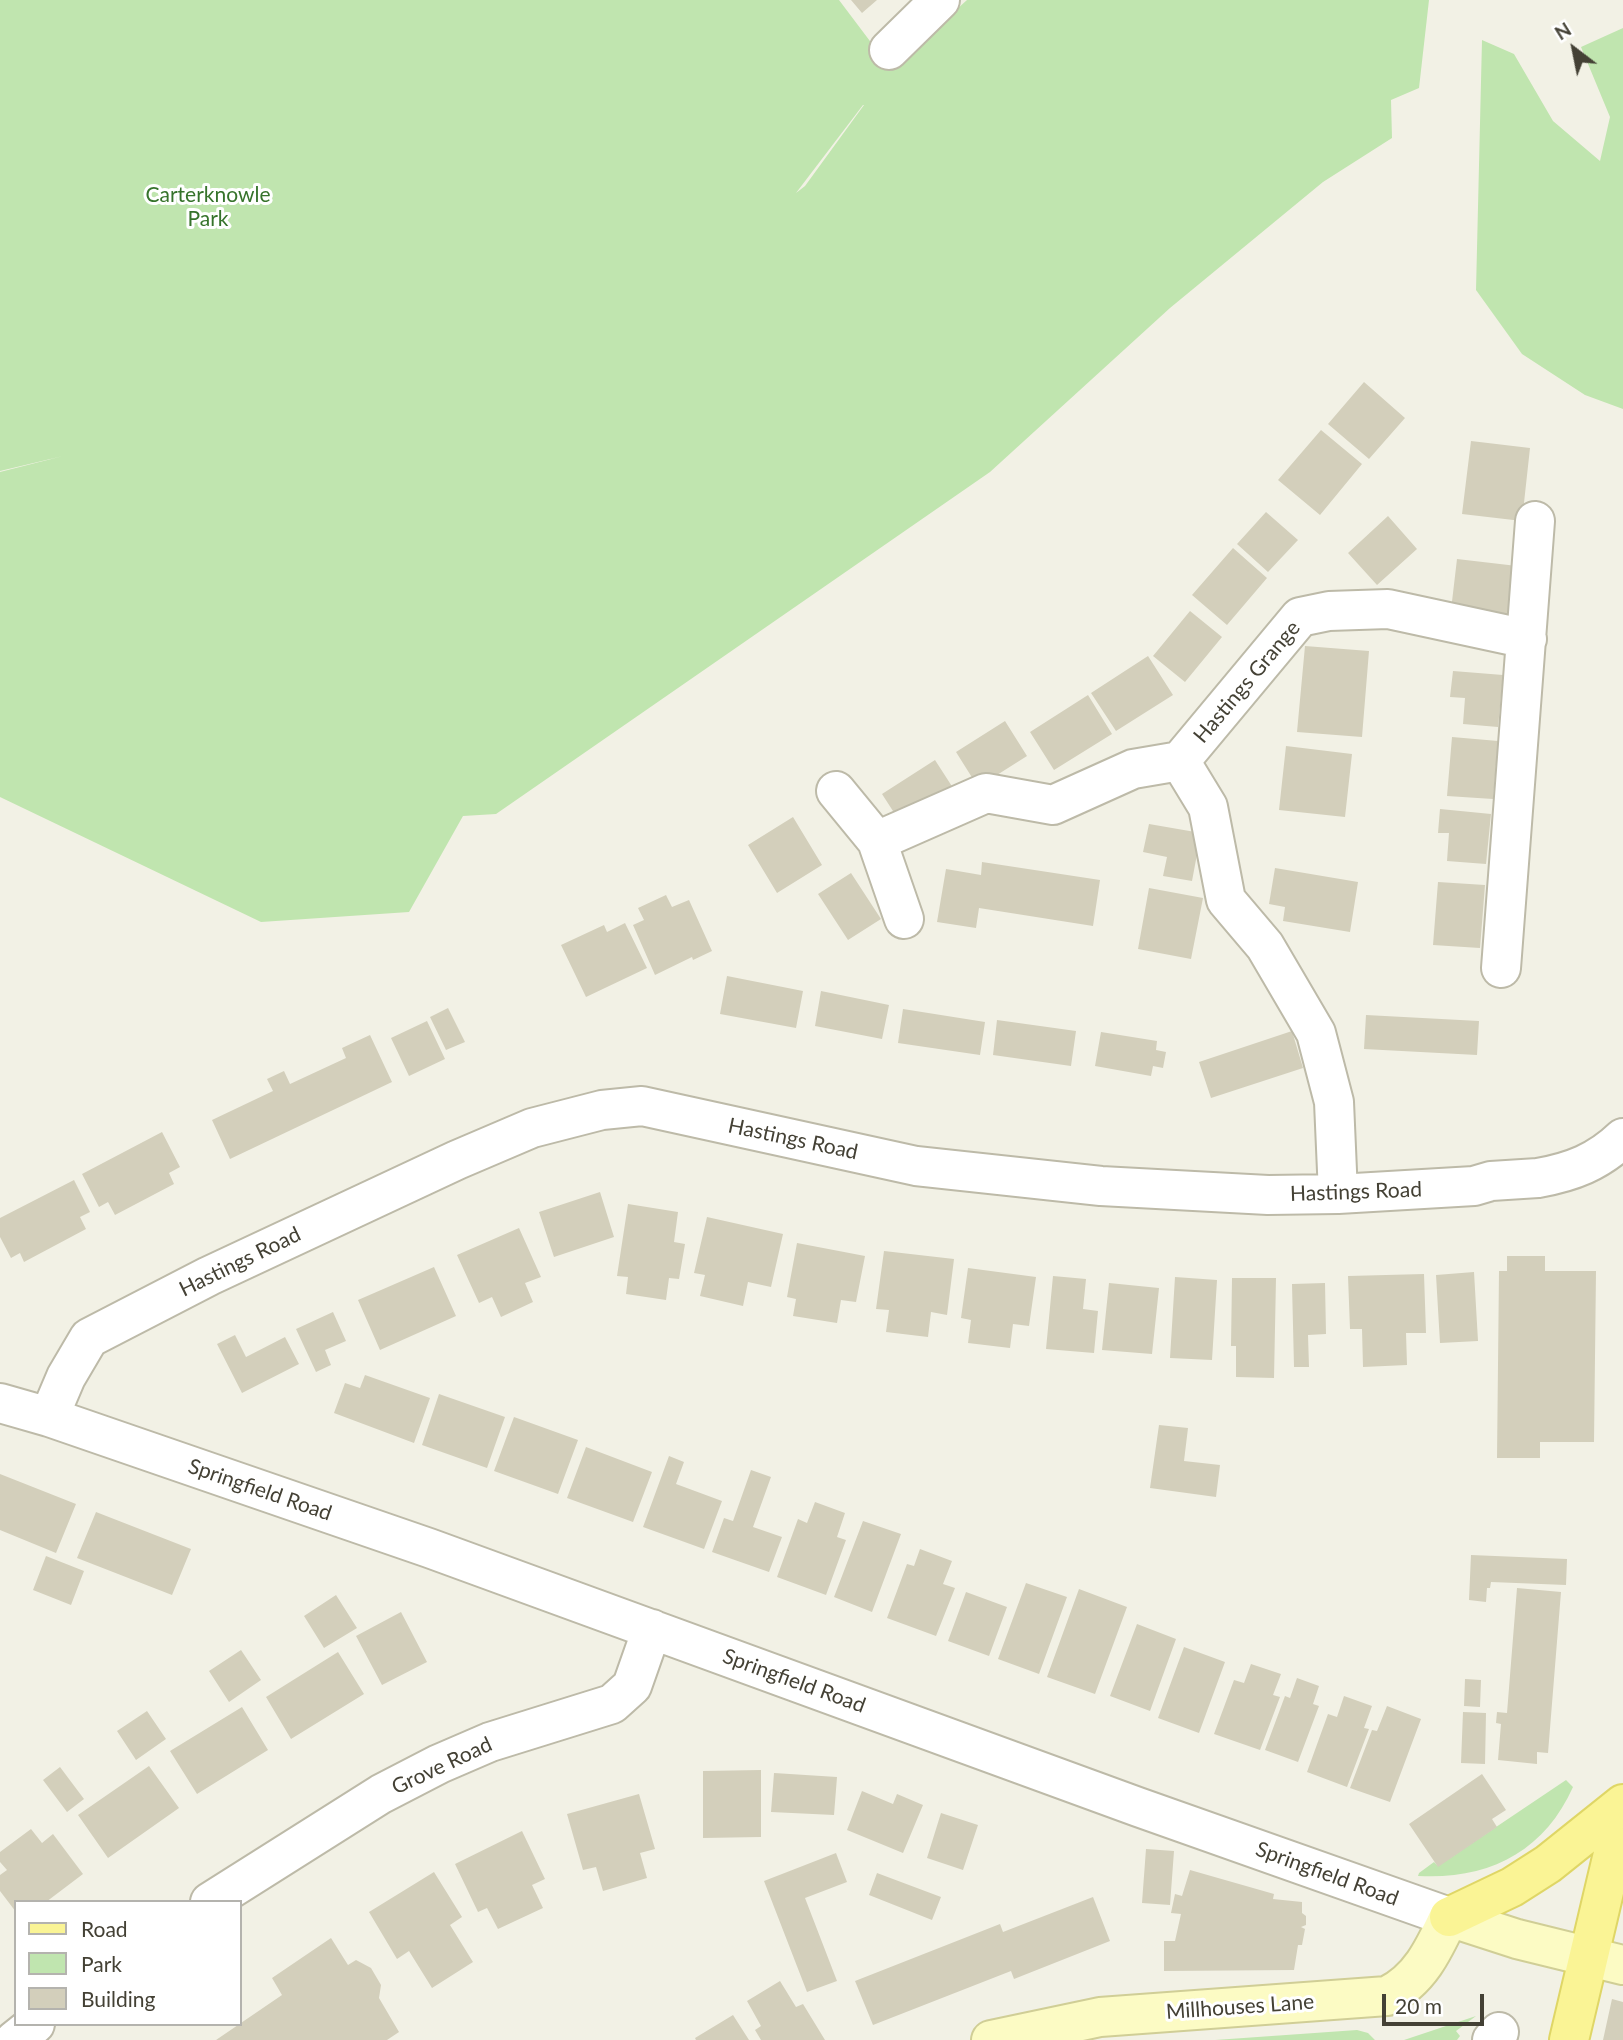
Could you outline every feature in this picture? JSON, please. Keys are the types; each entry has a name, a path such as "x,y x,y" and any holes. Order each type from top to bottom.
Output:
{"main road":[{"path":"1449,1917 1512,1887 1548,1864 1623,1804"},
{"path":"1569,2040 1606,1960 1623,1811"}],"street":[{"path":"889,50 940,0"},
{"path":"1502,968 1535,521"},
{"name":"Hastings Grange","path":"877,841 986,793 1053,804 1133,769 1180,761 1300,617 1329,611 1388,609 1527,639"},
{"name":"Hastings Grange","path":"1180,761 1208,807 1226,900 1265,946 1315,1034 1334,1102 1338,1194"},
{"path":"836,791 877,841 904,919"},
{"name":"Hastings Road","path":"49,1417 65,1377 89,1338 209,1276 457,1160 533,1129 602,1110 642,1106 916,1166 1101,1186 1268,1195 1474,1186 1491,1181 1538,1178 1562,1174 1596,1160 1623,1138"},
{"name":"Springfield Road","path":"0,1402 429,1548 1138,1807 1449,1917 1517,1938 1606,1960"},
{"name":"Grove Road","path":"213,1900 382,1794 439,1764 489,1742 612,1704 632,1686 652,1629"},
{"name":"Millhouses Lane","path":"991,2040 1064,2023 1110,2016 1387,1996 1409,1984 1420,1970 1438,1942 1449,1917"},
{"path":"15,2040 33,2026"}],"green space":[{"name":"Carterknowle Park","path":"0,0 839,0 891,69 967,0 1429,0 1419,88 1391,100 1392,138 1323,182 1170,308 990,472 496,814 463,816 409,912 261,922 0,797 0,472 63,456 0,471","holes":["864,105 805,186 796,193"]},
{"path":"1623,28 1623,409 1585,395 1522,354 1476,290 1482,40 1514,54 1553,121 1600,161 1610,117 1581,47"},
{"path":"1566,1780 1573,1787 1561,1810 1530,1845 1490,1867 1444,1876 1418,1876 1434,1862 1438,1866"},
{"path":"1476,2016 1456,2031 1460,2036 1457,2040 1404,2040"},
{"path":"1357,2030 1368,2033 1375,2040 1215,2040"}],"building":[{"path":"851,0 877,0 862,13"},
{"path":"1364,382 1405,418 1369,459 1328,424"},
{"path":"1321,430 1362,464 1320,515 1278,480"},
{"path":"1471,441 1530,448 1522,521 1462,514"},
{"path":"1266,512 1298,540 1268,572 1237,544"},
{"path":"1388,516 1417,549 1377,585 1348,553"},
{"path":"1233,548 1267,578 1227,625 1192,595"},
{"path":"1457,559 1517,566 1510,617 1451,610"},
{"path":"1190,611 1222,637 1185,682 1153,656"},
{"path":"1305,646 1369,651 1362,737 1297,732"},
{"path":"1148,656 1173,695 1116,731 1091,693"},
{"path":"1453,671 1503,675 1498,727 1463,724 1465,698 1450,697"},
{"path":"1088,695 1112,734 1054,770 1030,732"},
{"path":"1005,721 1027,756 978,787 956,752"},
{"path":"1452,737 1498,741 1493,799 1447,796"},
{"path":"1286,746 1352,754 1345,817 1279,810"},
{"path":"935,760 955,791 902,825 882,794"},
{"path":"1440,809 1491,814 1486,864 1447,861 1449,833 1438,833"},
{"path":"793,817 822,865 777,893 748,845"},
{"path":"1149,824 1201,833 1192,881 1163,876 1167,857 1143,852"},
{"path":"982,862 1100,880 1093,926 979,908 976,928 937,922 946,869 981,875"},
{"path":"1275,868 1358,882 1350,932 1283,921 1285,907 1269,904"},
{"path":"851,873 881,919 848,940 818,894"},
{"path":"1438,882 1485,885 1480,948 1433,945"},
{"path":"1149,888 1203,898 1191,959 1138,949"},
{"path":"666,895 672,907 689,900 712,951 693,960 692,957 655,975 633,925 644,920 638,908"},
{"path":"625,923 647,968 586,997 561,945 604,925 607,932"},
{"path":"727,976 803,991 796,1028 720,1014"},
{"path":"821,991 889,1005 882,1039 815,1026"},
{"path":"448,1008 465,1042 446,1050 430,1017"},
{"path":"903,1009 985,1022 980,1055 898,1043"},
{"path":"1366,1015 1479,1021 1477,1055 1364,1049"},
{"path":"997,1020 1076,1031 1071,1066 993,1055"},
{"path":"427,1021 445,1059 409,1076 391,1038"},
{"path":"1292,1031 1303,1068 1211,1098 1199,1062"},
{"path":"1101,1032 1157,1041 1156,1050 1166,1052 1163,1068 1153,1066 1151,1076 1095,1066"},
{"path":"370,1035 392,1082 230,1159 212,1120 273,1091 267,1079 284,1071 290,1084 346,1058 342,1048"},
{"path":"162,1132 180,1167 169,1173 174,1184 115,1215 108,1202 99,1207 82,1174"},
{"path":"74,1180 90,1212 80,1217 86,1229 24,1262 20,1253 11,1258 0,1237 0,1218"},
{"path":"600,1192 614,1237 554,1257 539,1212"},
{"path":"628,1204 678,1212 674,1242 685,1244 679,1279 669,1278 666,1300 626,1294 628,1277 617,1276"},
{"path":"707,1217 783,1234 771,1287 748,1282 743,1306 700,1296 705,1275 694,1273"},
{"path":"519,1228 541,1277 525,1283 533,1302 501,1317 492,1297 479,1303 457,1255"},
{"path":"797,1243 865,1256 856,1302 841,1300 837,1323 793,1316 796,1299 787,1297"},
{"path":"884,1251 954,1259 947,1315 931,1312 928,1337 886,1332 889,1310 876,1309"},
{"path":"1507,1256 1545,1256 1545,1271 1596,1271 1594,1442 1540,1442 1540,1458 1497,1458 1499,1271 1507,1271"},
{"path":"434,1267 456,1316 380,1350 358,1300"},
{"path":"968,1268 1036,1277 1029,1326 1013,1324 1010,1348 968,1343 971,1320 961,1318"},
{"path":"1474,1272 1478,1341 1440,1343 1436,1275"},
{"path":"1424,1274 1426,1333 1406,1333 1407,1365 1363,1367 1362,1329 1350,1329 1348,1276"},
{"path":"1053,1276 1086,1279 1083,1309 1098,1311 1094,1353 1046,1349"},
{"path":"1175,1277 1217,1280 1212,1360 1170,1358"},
{"path":"1232,1278 1276,1278 1274,1378 1236,1377 1236,1346 1231,1346"},
{"path":"1109,1283 1159,1288 1152,1354 1102,1350"},
{"path":"1325,1283 1326,1334 1308,1335 1309,1367 1294,1367 1292,1284"},
{"path":"333,1312 346,1341 325,1350 331,1365 316,1372 296,1329"},
{"path":"235,1335 246,1357 285,1337 299,1364 242,1393 217,1344"},
{"path":"365,1375 430,1398 414,1443 334,1413 345,1383 360,1388"},
{"path":"439,1394 505,1417 487,1468 422,1445"},
{"path":"514,1417 578,1440 558,1494 494,1471"},
{"path":"1159,1425 1188,1428 1184,1461 1220,1465 1216,1497 1150,1488"},
{"path":"586,1447 652,1472 633,1522 567,1498"},
{"path":"669,1456 684,1462 676,1484 722,1501 704,1549 643,1527"},
{"path":"751,1470 771,1477 753,1527 782,1537 769,1572 712,1552 724,1518 733,1521"},
{"path":"0,1474 76,1504 56,1553 0,1530"},
{"path":"815,1502 845,1513 837,1537 846,1540 826,1595 777,1577 798,1519 807,1523"},
{"path":"96,1512 191,1549 172,1595 77,1558"},
{"path":"863,1521 901,1534 872,1612 834,1597"},
{"path":"920,1549 952,1561 943,1584 955,1588 936,1636 887,1618 907,1564 914,1566"},
{"path":"1471,1555 1567,1559 1566,1585 1491,1582 1490,1588 1487,1588 1486,1602 1469,1600"},
{"path":"46,1556 84,1571 71,1605 33,1590"},
{"path":"1026,1583 1067,1597 1039,1674 998,1659"},
{"path":"1517,1588 1561,1592 1548,1753 1537,1752 1537,1764 1498,1760 1501,1724 1496,1723 1497,1712 1507,1713"},
{"path":"1079,1589 1127,1607 1095,1694 1047,1677"},
{"path":"966,1592 1007,1607 989,1656 948,1641"},
{"path":"336,1595 357,1628 324,1648 304,1616"},
{"path":"401,1612 427,1662 382,1685 356,1636"},
{"path":"1137,1624 1176,1639 1150,1711 1110,1696"},
{"path":"1184,1647 1225,1662 1199,1733 1158,1718"},
{"path":"241,1650 261,1680 229,1702 209,1671"},
{"path":"338,1652 364,1694 291,1739 266,1697"},
{"path":"1251,1664 1281,1674 1273,1695 1280,1697 1260,1750 1214,1734 1234,1680 1244,1683"},
{"path":"1297,1678 1319,1686 1313,1704 1319,1706 1298,1762 1265,1750 1285,1696 1290,1698"},
{"path":"1465,1679 1481,1680 1480,1707 1464,1706"},
{"path":"1344,1696 1372,1706 1364,1728 1369,1729 1347,1787 1307,1772 1328,1714 1337,1717"},
{"path":"1387,1706 1421,1719 1390,1802 1350,1788 1372,1730 1377,1731"},
{"path":"242,1707 268,1750 197,1794 170,1751"},
{"path":"147,1711 166,1739 136,1760 117,1731"},
{"path":"1463,1712 1486,1713 1485,1764 1461,1763"},
{"path":"149,1766 179,1808 108,1858 78,1815"},
{"path":"60,1767 84,1799 67,1812 43,1780"},
{"path":"761,1770 761,1837 703,1838 703,1771"},
{"path":"774,1773 837,1777 834,1815 771,1812"},
{"path":"1482,1774 1506,1810 1492,1819 1497,1827 1438,1867 1409,1824"},
{"path":"862,1791 893,1804 897,1794 923,1805 903,1853 847,1830"},
{"path":"639,1794 655,1849 640,1853 647,1878 603,1891 596,1867 583,1870 567,1814"},
{"path":"941,1813 978,1825 963,1870 927,1858"},
{"path":"31,1829 42,1843 53,1834 83,1874 49,1900 14,1900 14,1909 0,1891 0,1875 7,1870 0,1862 0,1852"},
{"path":"522,1831 545,1879 532,1885 543,1908 498,1929 487,1908 478,1912 455,1864"},
{"path":"1146,1849 1174,1851 1170,1905 1142,1903"},
{"path":"836,1853 847,1882 805,1898 837,1981 807,1992 764,1881"},
{"path":"1190,1870 1274,1894 1273,1899 1302,1902 1306,1925 1301,1927 1305,1929 1302,1945 1298,1945 1294,1970 1164,1971 1164,1941 1175,1941 1181,1914 1171,1913 1175,1894 1182,1896"},
{"path":"434,1872 462,1917 450,1925 473,1962 432,1988 409,1951 397,1959 369,1912"},
{"path":"877,1873 941,1897 932,1920 869,1895"},
{"path":"1093,1897 1110,1941 1014,1979 1011,1971 873,2025 855,1981 1000,1924 1003,1932"},
{"path":"331,1938 348,1965 356,1960 371,1968 381,1985 379,1998 399,2032 387,2040 216,2040 237,2026 242,2026 242,2022 282,1995 272,1978"},
{"path":"780,1981 796,2007 803,2004 825,2040 761,2040 755,2030 761,2026 747,2001"},
{"path":"1612,1999 1623,2002 1623,2040 1603,2040"},
{"path":"733,2015 749,2040 696,2040 695,2038"}]}
